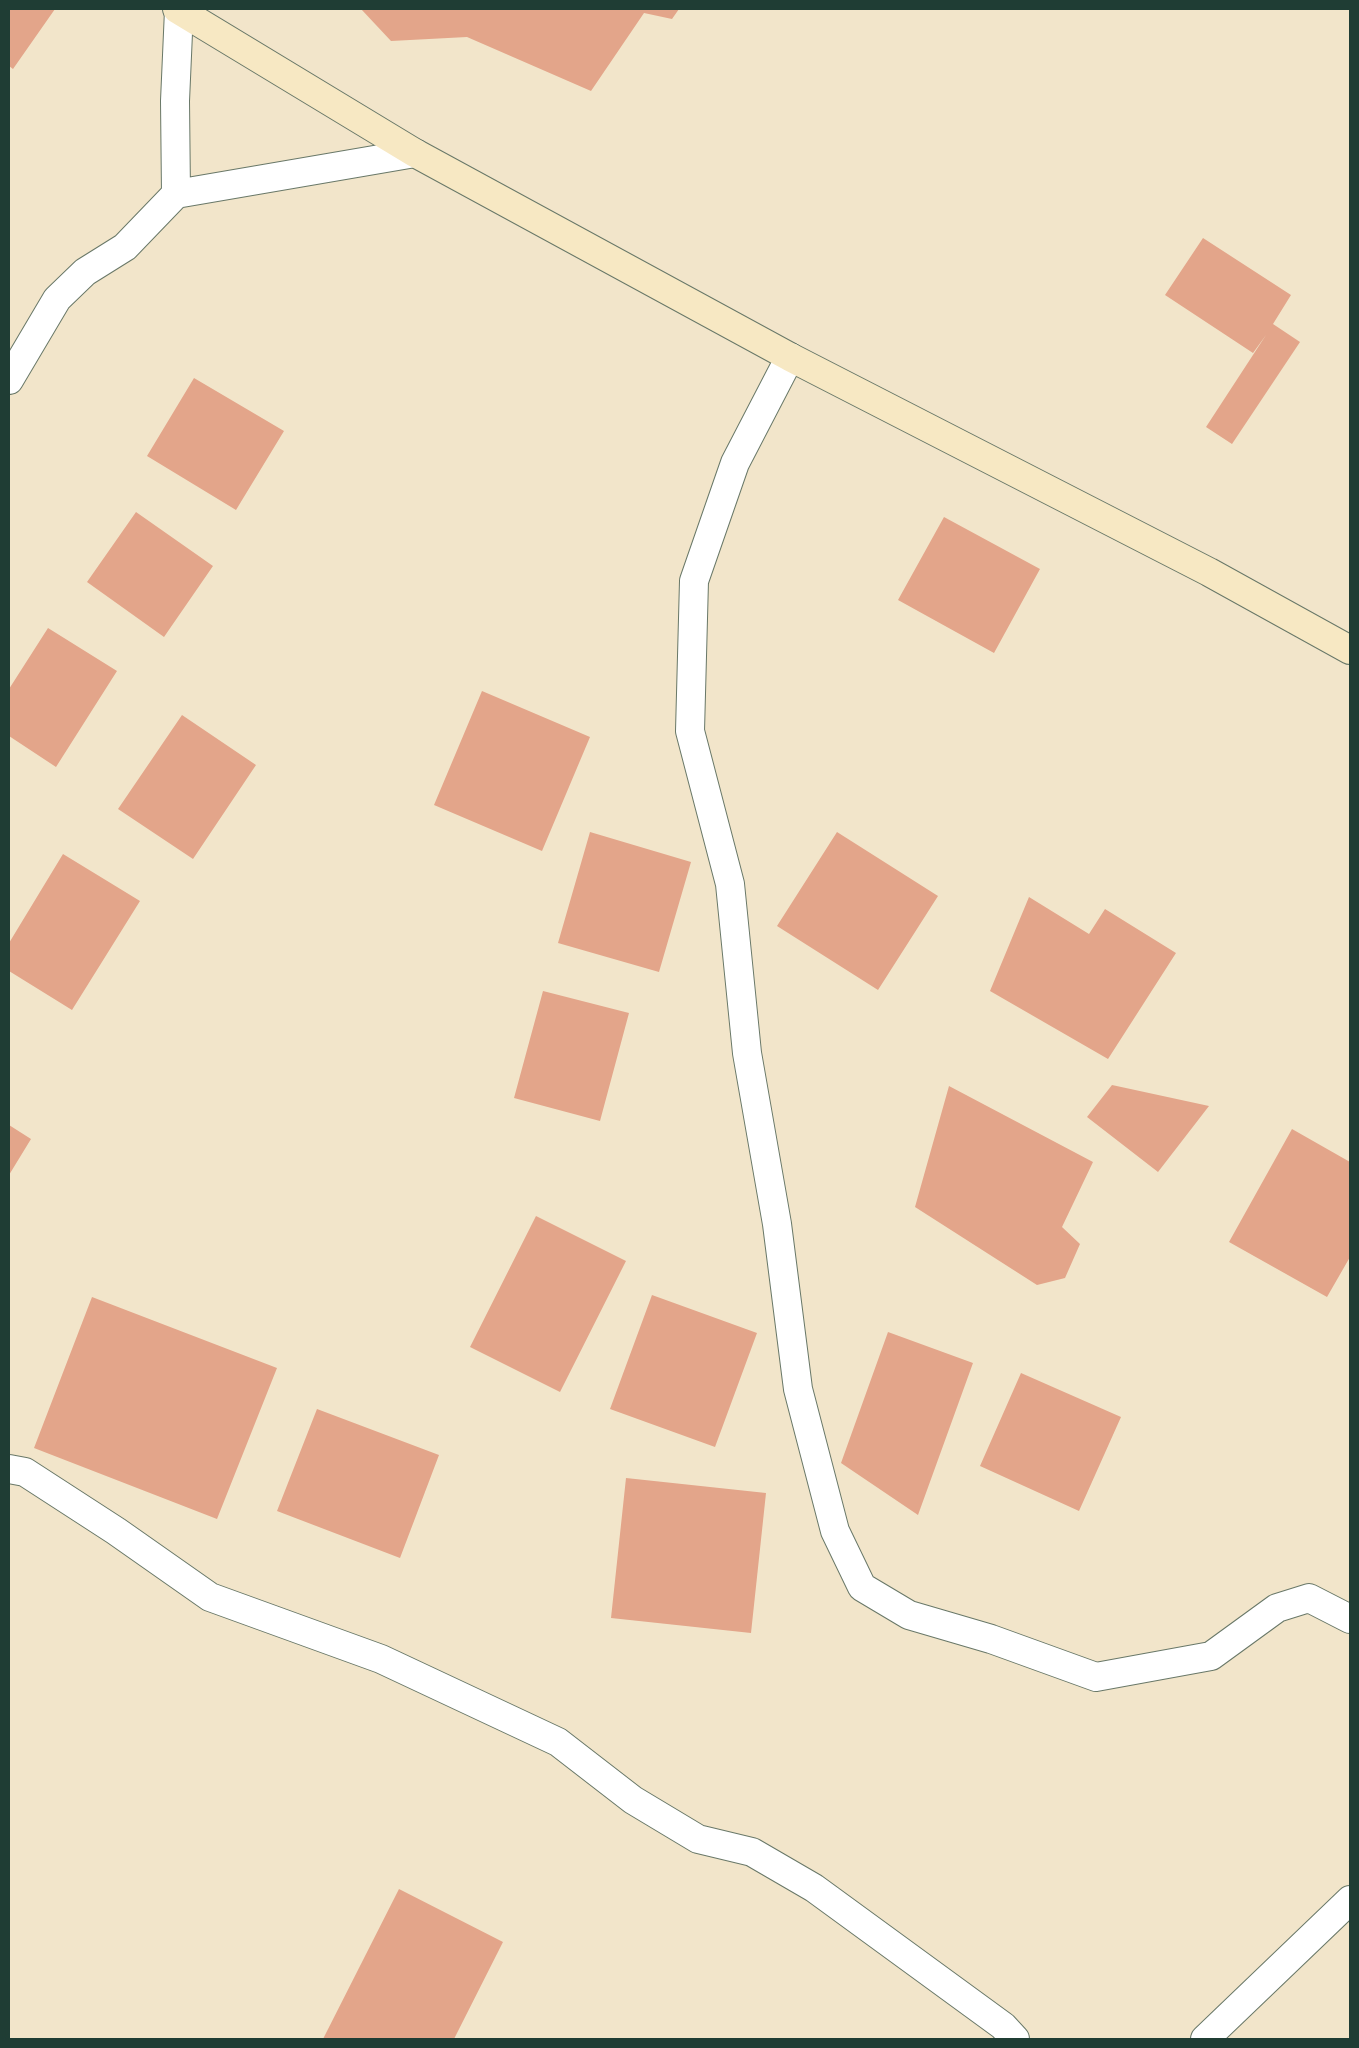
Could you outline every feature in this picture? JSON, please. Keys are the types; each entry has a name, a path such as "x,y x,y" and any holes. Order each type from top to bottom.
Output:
{"street":[{"path":"176,194 175,101 178,9 415,153 790,357 1209,572 1350,650"},
{"path":"9,380 57,299 85,272 125,247 176,194 415,153"},
{"path":"790,357 735,463 694,581 690,731 730,884 747,1053 776,1224 798,1389 835,1531 862,1587 908,1615 991,1639 1096,1678 1211,1656 1277,1608 1309,1598 1350,1619"},
{"path":"9,1469 25,1472 116,1531 210,1597 381,1659 558,1742 633,1800 698,1839 752,1852 814,1888 1003,2026 1015,2039"},
{"path":"1204,2039 1350,1900"}],"building":[{"path":"9,9 55,9 13,69 9,66"},
{"path":"361,9 679,9 672,19 644,13 591,91 467,37 391,41"},
{"path":"1203,238 1291,295 1273,324 1300,342 1232,444 1206,427 1266,335 1253,353 1165,295"},
{"path":"194,378 284,431 236,510 147,456"},
{"path":"136,512 213,566 164,637 87,582"},
{"path":"944,517 1040,569 994,653 898,600"},
{"path":"48,628 117,671 56,767 9,736 9,689"},
{"path":"482,691 590,737 542,851 434,805"},
{"path":"182,715 256,765 193,859 118,809"},
{"path":"590,832 691,862 659,972 558,943"},
{"path":"837,832 938,896 878,990 777,926"},
{"path":"63,854 140,901 72,1010 9,971 9,943"},
{"path":"1029,897 1089,934 1105,909 1176,953 1108,1059 990,991"},
{"path":"543,991 629,1013 600,1121 514,1098"},
{"path":"1112,1085 1209,1106 1158,1172 1087,1117"},
{"path":"949,1086 1093,1162 1062,1227 1080,1244 1065,1278 1037,1285 915,1207"},
{"path":"9,1125 31,1139 9,1175"},
{"path":"1292,1129 1350,1162 1350,1257 1327,1297 1229,1242"},
{"path":"536,1216 626,1261 560,1392 470,1347"},
{"path":"652,1295 757,1333 715,1447 610,1409"},
{"path":"92,1297 277,1368 217,1519 34,1448"},
{"path":"888,1332 973,1363 918,1515 841,1463"},
{"path":"1021,1373 1121,1417 1079,1511 980,1466"},
{"path":"317,1409 439,1455 400,1558 277,1511"},
{"path":"626,1478 766,1493 751,1633 611,1618"},
{"path":"399,1889 503,1942 454,2039 323,2039"}]}
